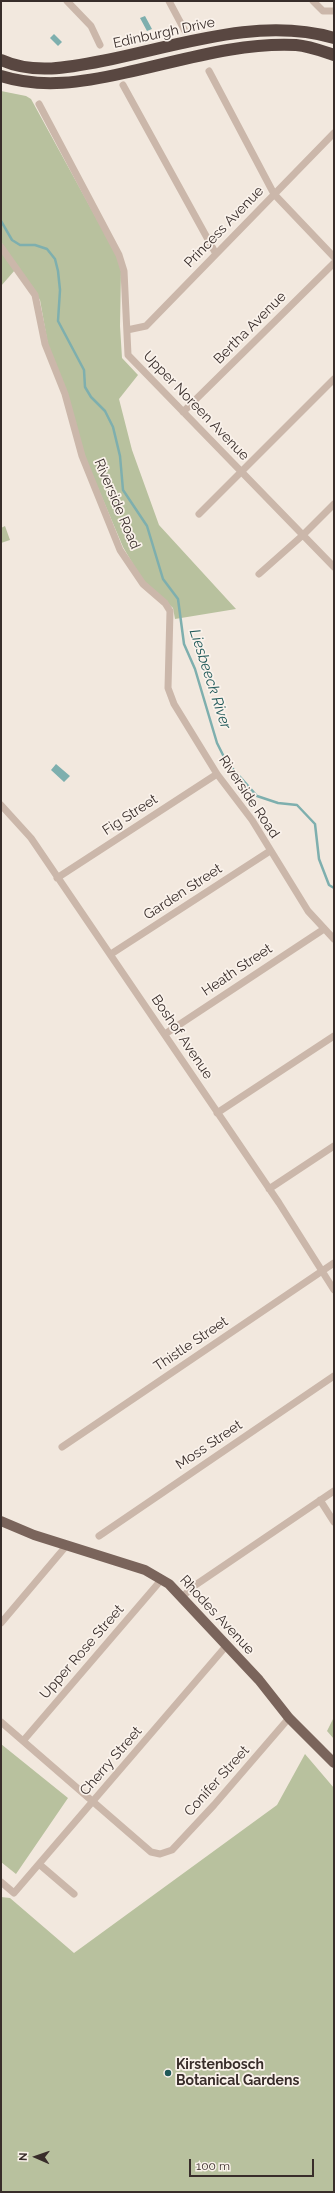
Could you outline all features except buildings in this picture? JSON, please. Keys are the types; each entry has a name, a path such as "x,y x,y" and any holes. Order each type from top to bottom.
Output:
{"highway":[{"name":"Edinburgh Drive","path":"1,60 25,67 65,68 219,36 275,29 298,30 334,38"},
{"path":"1,76 24,82 71,83 228,51 279,45 297,45 334,55"}],"main road":[{"name":"Rhodes Avenue","path":"1,1521 14,1528 136,1566 162,1579 182,1597 227,1645 259,1680 289,1718 334,1763"}],"street":[{"path":"67,1 91,26 100,45"},
{"path":"169,1 185,30"},
{"path":"313,1 323,11 334,11"},
{"path":"209,71 274,194 334,257"},
{"path":"123,85 216,254"},
{"name":"Upper Noreen Avenue","path":"39,104 119,255 124,271 128,355 334,567"},
{"name":"Princess Avenue","path":"127,330 146,326 334,133"},
{"name":"Riverside Road","path":"1,247 35,295 45,344 65,394 82,456 120,550 143,584 165,602 170,611 169,695 217,774 252,820 308,911 334,939"},
{"name":"Bertha Avenue","path":"183,412 334,263"},
{"path":"199,514 334,379"},
{"path":"259,574 303,535 334,504"},
{"name":"Fig Street","path":"56,878 217,774"},
{"name":"Boshof Avenue","path":"1,805 30,838 56,878 165,1034 269,1189 334,1290"},
{"name":"Garden Street","path":"110,954 270,851"},
{"name":"Heath Street","path":"165,1034 324,929"},
{"path":"217,1113 334,1036"},
{"path":"269,1189 334,1146"},
{"name":"Thistle Street","path":"62,1447 334,1264"},
{"name":"Moss Street","path":"99,1536 334,1376"},
{"path":"182,1597 194,1586 334,1491"},
{"path":"320,1500 334,1522"},
{"path":"1,1623 67,1545"},
{"name":"Upper Rose Street","path":"22,1742 162,1579"},
{"name":"Cherry Street","path":"1,1882 14,1893 227,1645"},
{"name":"Conifer Street","path":"92,1803 151,1852 160,1854 169,1852 289,1718"},
{"path":"1,1722 92,1803"},
{"path":"39,1864 74,1894"}],"green space":[{"path":"1,91 26,96 31,99 117,256 121,271 120,326 122,358 138,375 119,399 132,450 159,525 236,609 175,619 173,608 143,581 123,547 84,455 48,345 40,300 1,242"},
{"path":"1,252 15,270 1,286"},
{"path":"5,526 10,540 1,543 1,528"},
{"path":"334,1717 334,1739 327,1731"},
{"path":"1,1744 68,1798 16,1874 1,1862"},
{"name":"Kirstenbosch Botanical Gardens","path":"305,1754 334,1788 334,2192 1,2192 1,1897 10,1898 74,1953 277,1805"}],"water":[{"path":"145,16 152,29 147,31 140,18"},
{"path":"54,34 62,42 58,46 50,38"},
{"path":"56,764 70,776 64,782 51,770"}],"waterway":[{"name":"Liesbeeck River","path":"1,221 12,240 20,245 35,245 47,249 55,259 60,290 58,321 84,370 85,387 91,397 105,411 113,427 120,456 123,490 147,526 163,579 178,599 184,644 195,669 217,743 226,761 257,796 278,803 297,805 315,824 319,859 329,885 334,888"}],"place":[{"name":"Kirstenbosch Botanical Gardens","path":"168,2073"}]}
